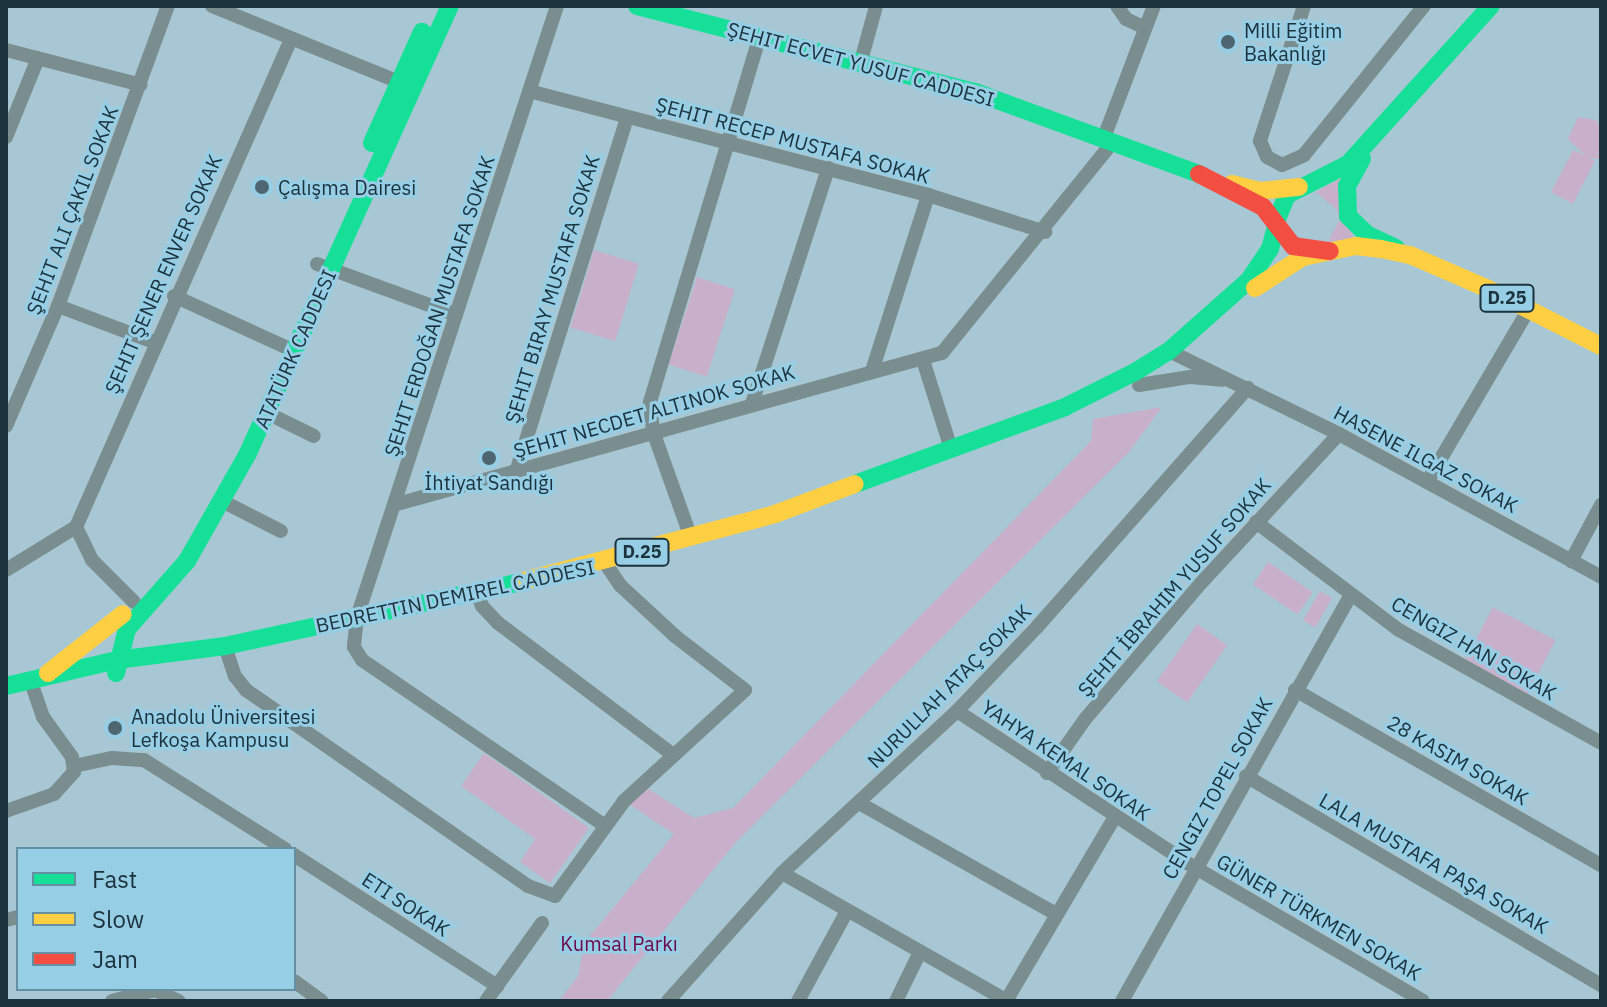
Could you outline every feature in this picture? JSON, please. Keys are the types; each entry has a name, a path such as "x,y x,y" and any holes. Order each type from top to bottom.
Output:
{"main road":[{"name":"ATATÜRK CADDESI","path":"324,267 399,82 434,6"},
{"name":"ATATÜRK CADDESI","path":"111,668 132,610 171,560 202,511 287,348 450,6"},
{"name":"ŞEHIT ECVET YUSUF CADDESI","path":"637,6 952,84 1252,191 1307,186"},
{"name":"D.25","path":"1481,9 1383,127 1348,164 1283,199 1276,224 1293,246 1330,251 1371,247 1410,255 1529,309 1601,346"},
{"path":"1383,127 1353,173 1346,208 1368,235 1410,255"},
{"name":"ŞEHIT ECVET YUSUF CADDESI","path":"1216,180 1256,202 1276,224"},
{"name":"BEDRETTIN DEMIREL CADDESI","path":"1065,407 1176,354 1256,272 1276,224"},
{"name":"BEDRETTIN DEMIREL CADDESI","path":"6,686 36,683 225,646 605,563 691,538 1065,407 1139,385 1271,273 1289,262 1330,251"},
{"name":"ATATÜRK CADDESI","path":"132,610 180,570 222,501 267,413 287,348"},
{"path":"132,610 134,639 146,656"},
{"path":"36,683 132,610"},
{"name":"BEDRETTIN DEMIREL CADDESI","path":"111,668 146,656 205,650"},
{"name":"BEDRETTIN DEMIREL CADDESI","path":"6,701 36,683"}],"street":[{"path":"6,426 58,306 168,6"},
{"path":"212,6 399,82"},
{"name":"ŞEHIT ERDOĞAN MUSTAFA SOKAK","path":"357,617 397,504 557,6"},
{"path":"861,61 876,6"},
{"path":"1117,6 1126,19 1145,28"},
{"path":"397,504 872,371 923,360 957,339 1045,232 1108,142 1154,6"},
{"path":"1304,6 1260,135 1264,153 1279,164 1304,155 1424,6"},
{"path":"691,538 653,431 650,402 658,365 760,35"},
{"name":"ŞEHIT ŞENER ENVER SOKAK","path":"76,527 174,296 291,39"},
{"path":"6,50 141,85"},
{"path":"6,137 38,58"},
{"name":"ŞEHIT RECEP MUSTAFA SOKAK","path":"529,91 928,195 1045,232"},
{"name":"ŞEHIT BIRAY MUSTAFA SOKAK","path":"516,472 627,117"},
{"path":"752,404 828,168"},
{"path":"872,371 928,195"},
{"path":"324,267 456,315"},
{"path":"174,296 287,348"},
{"path":"58,306 154,342"},
{"path":"1427,482 1529,309"},
{"name":"HASENE ILGAZ SOKAK","path":"1176,354 1339,434 1601,577"},
{"path":"923,360 951,449"},
{"name":"HASENE ILGAZ SOKAK","path":"1139,385 1190,377 1231,380"},
{"name":"NURULLAH ATAÇ SOKAK","path":"668,1001 782,873 957,711 1181,469 1248,388"},
{"path":"267,413 314,436"},
{"name":"ŞEHIT İBRAHIM YUSUF SOKAK","path":"1047,773 1096,706 1256,522 1339,434"},
{"path":"222,501 281,531"},
{"path":"1571,561 1601,505"},
{"name":"CENGIZ HAN SOKAK","path":"1256,522 1350,596 1453,663 1601,743"},
{"path":"6,570 76,527 92,560 132,610"},
{"path":"225,646 235,676 246,690 528,886 555,896 568,882 605,826 672,754 745,690 675,636 620,585 605,563"},
{"path":"476,590 482,606 498,623 672,754"},
{"name":"CENGIZ TOPEL SOKAK","path":"1122,1001 1194,867 1350,596"},
{"path":"357,617 354,647 362,660 605,826"},
{"path":"36,683 43,717 74,766"},
{"path":"1295,690 1601,865"},
{"name":"YAHYA KEMAL SOKAK","path":"957,711 1194,867"},
{"path":"74,766 112,758 144,760 282,847"},
{"path":"6,811 63,788 74,766"},
{"name":"LALA MUSTAFA PAŞA SOKAK","path":"1246,776 1601,985"},
{"path":"859,803 1056,914"},
{"path":"782,873 1006,1001 1115,817"},
{"name":"ETI SOKAK","path":"296,856 497,986"},
{"name":"GÜNER TÜRKMEN SOKAK","path":"1194,867 1423,1001"},
{"path":"798,1001 847,911"},
{"path":"486,1001 542,923"},
{"path":"896,1001 920,952"},
{"path":"296,982 322,1001"},
{"path":"112,1001 151,991"},
{"path":"157,991 179,1001"}],"green space":[{"path":"1578,117 1596,120 1601,128 1601,159 1589,158 1595,161 1573,204 1551,192 1573,150 1586,156 1568,139"},
{"path":"1343,177 1353,239 1328,242 1339,221 1337,210 1316,192"},
{"path":"594,250 639,264 615,341 570,327"},
{"path":"697,277 735,289 707,377 669,364"},
{"name":"Kumsal Parkı","path":"1162,407 1129,452 735,843 607,1001 559,1001 578,976 585,942 674,834 624,801 641,784 694,818 733,808 1091,441 1093,419"},
{"path":"1268,562 1313,592 1298,615 1253,584"},
{"path":"1320,591 1332,598 1315,627 1303,620"},
{"path":"1493,607 1556,640 1525,698 1462,664"},
{"path":"1197,624 1227,645 1187,703 1157,681"},
{"path":"484,753 589,828 550,883 520,862 535,839 461,786"}],"traffic: fast":[{"path":"116,673 127,629 187,561 248,453 450,6"},
{"path":"637,6 975,92 1199,174"},
{"path":"1276,222 1287,195 1348,164 1491,6"},
{"path":"372,143 422,32"},
{"path":"1362,159 1347,186 1348,216 1368,235 1396,248"},
{"path":"855,484 1065,407 1135,372 1169,351 1249,280 1270,249 1276,226"},
{"path":"6,686 117,660 225,646 520,582"}],"traffic: slow":[{"path":"1232,184 1260,191 1299,187"},
{"path":"1255,288 1303,257 1356,246 1381,249 1410,255 1486,288 1601,346"},
{"path":"520,582 775,514 855,484"},
{"path":"48,673 123,614"}],"traffic: jam":[{"path":"1199,174 1263,207 1293,246 1330,251"}],"place":[{"name":"Milli Eğitim Bakanlığı","path":"1228,42"},
{"name":"Çalışma Dairesi","path":"262,187"},
{"name":"İhtiyat Sandığı","path":"489,458"},
{"name":"Anadolu Üniversitesi Lefkoşa Kampusu","path":"115,728"}]}
